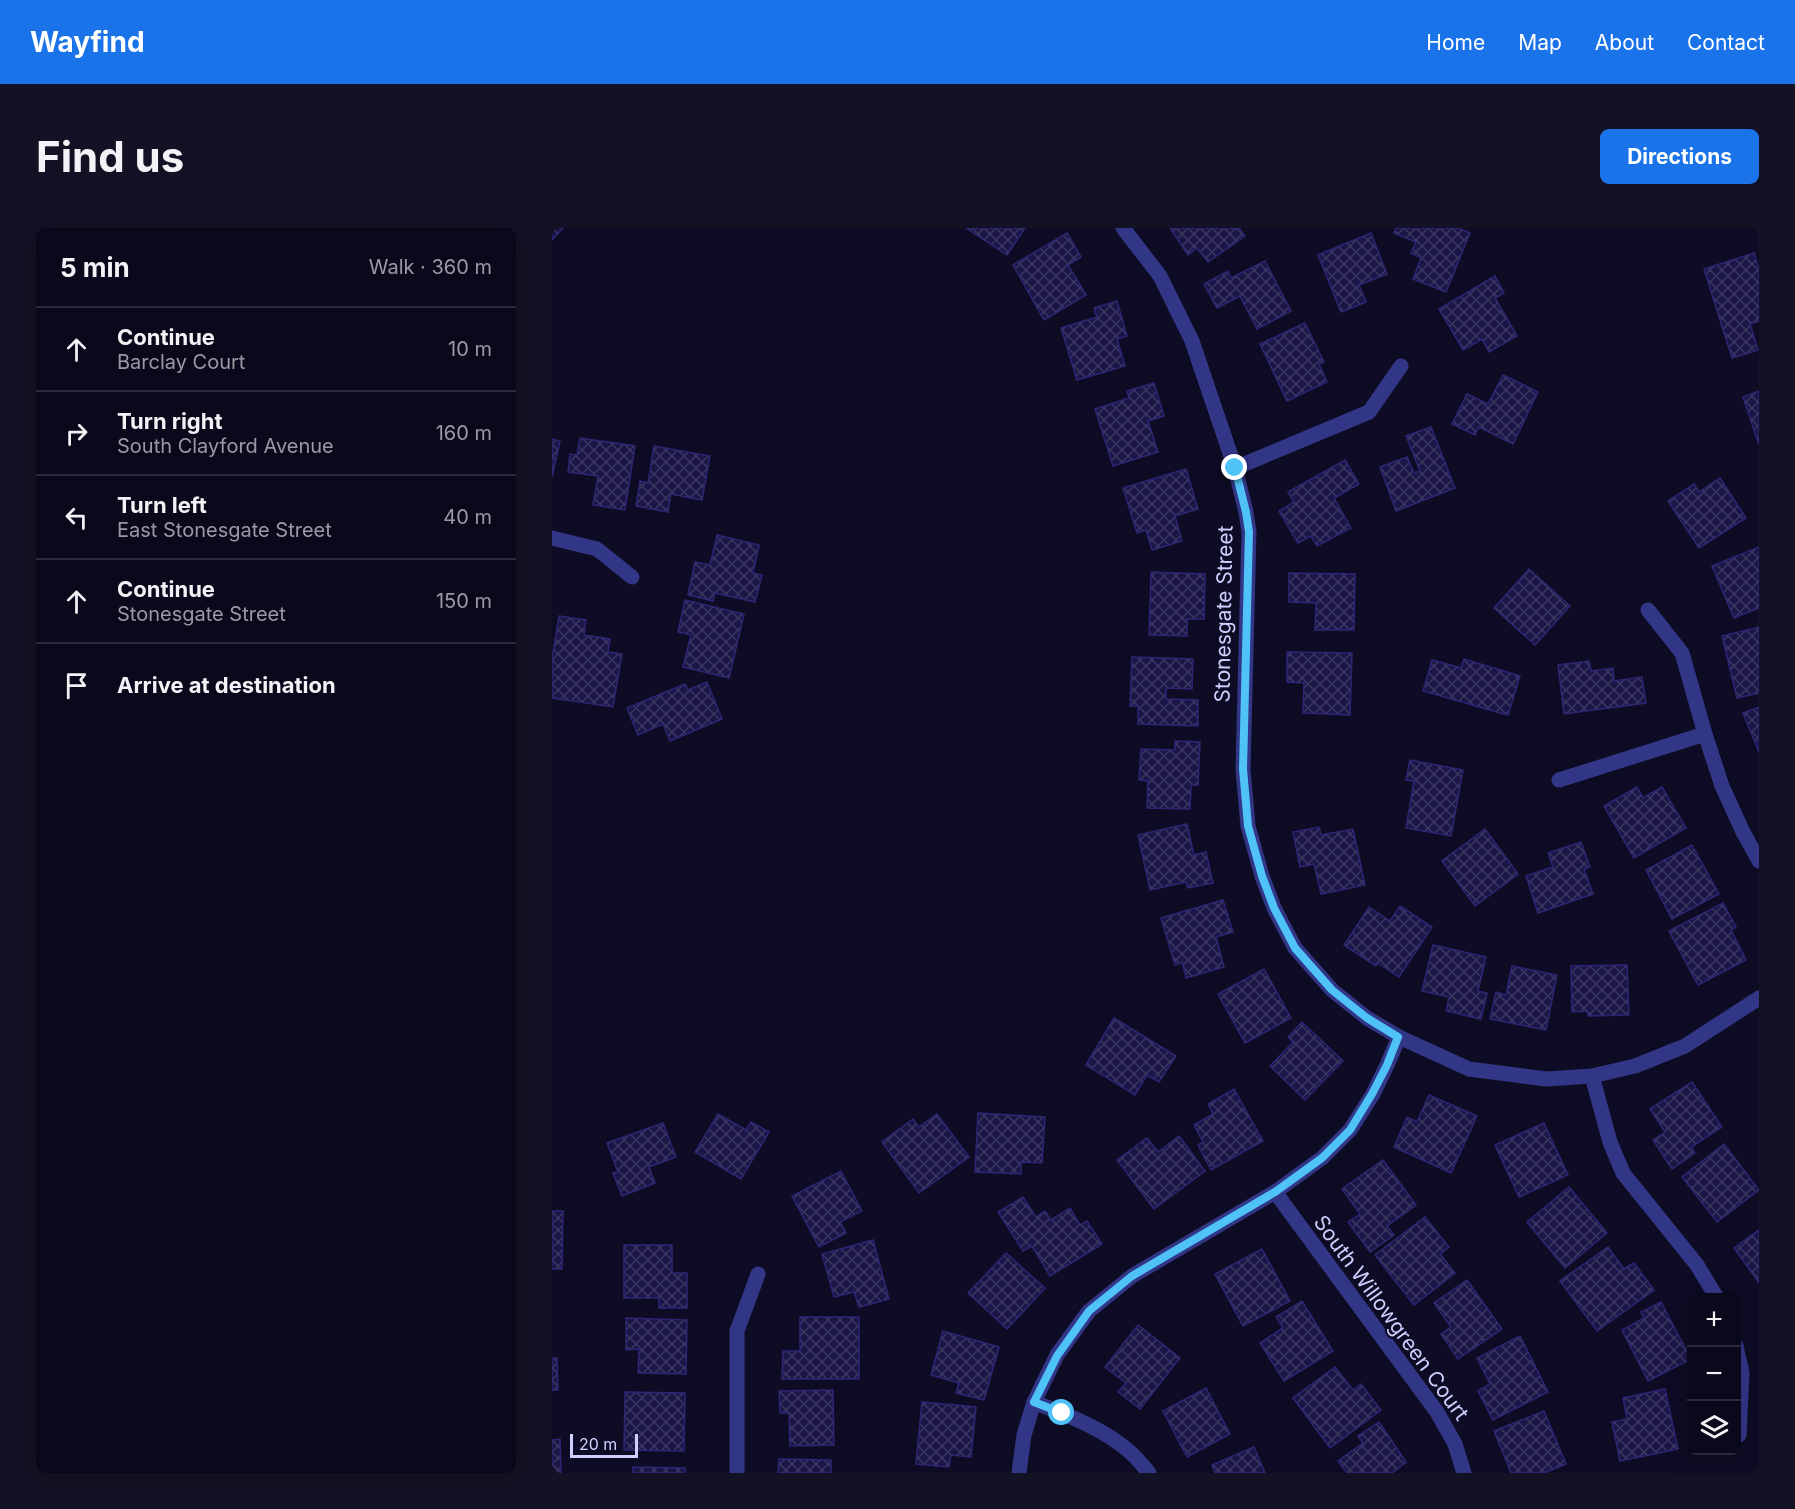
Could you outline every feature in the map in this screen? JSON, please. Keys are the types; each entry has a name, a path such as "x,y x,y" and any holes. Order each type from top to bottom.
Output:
{"street":[{"name":"Stonesgate Street","path":"1123,228 1160,276 1192,341 1235,468 1246,512 1249,532 1243,769 1248,826 1274,908 1295,948 1332,990 1367,1018 1398,1037 1469,1069 1546,1079 1592,1076 1635,1066 1685,1046 1759,998"},
{"path":"1235,468 1369,412 1401,366"},
{"path":"552,538 597,549 632,577"},
{"path":"1648,610 1682,652 1722,786 1759,861"},
{"path":"1558,780 1705,734"},
{"path":"1019,1473 1023,1435 1034,1402 1057,1356 1089,1311 1132,1276 1275,1192 1322,1158 1350,1130 1387,1065 1398,1037"},
{"path":"1592,1076 1610,1142 1623,1173 1697,1265 1714,1293"},
{"name":"South Willowgreen Court","path":"1275,1192 1437,1412 1455,1444 1464,1473"},
{"path":"737,1473 737,1331 758,1275"},
{"path":"1741,1368 1741,1394"},
{"path":"1034,1402 1106,1434 1132,1453 1149,1473"}],"building":[{"path":"552,228 563,228 552,240"},
{"path":"966,228 1025,228 1007,255"},
{"path":"1170,228 1239,228 1245,236 1208,262 1197,248 1188,255"},
{"path":"1396,228 1458,228 1470,233 1446,292 1413,279 1421,258 1411,253 1416,242 1394,233"},
{"path":"1067,233 1081,257 1068,265 1086,295 1044,320 1013,265"},
{"path":"1371,233 1387,274 1359,285 1366,302 1341,312 1318,255"},
{"path":"1754,253 1759,269 1759,321 1750,324 1758,350 1732,358 1704,269"},
{"path":"1265,261 1291,311 1257,329 1240,296 1217,308 1204,284 1228,271 1231,278"},
{"path":"1495,276 1504,293 1495,298 1517,336 1489,352 1482,339 1463,350 1439,309"},
{"path":"1117,301 1127,336 1117,339 1125,366 1077,380 1061,328 1097,317 1094,308"},
{"path":"1305,323 1324,362 1319,364 1327,382 1287,401 1260,344"},
{"path":"1503,375 1538,392 1513,444 1479,427 1475,435 1452,424 1467,394 1488,404"},
{"path":"1154,383 1164,416 1148,421 1158,452 1113,466 1095,409 1129,398 1127,391"},
{"path":"1759,391 1759,445 1743,397"},
{"path":"1431,427 1455,488 1396,511 1380,467 1407,457 1414,473 1420,471 1406,436"},
{"path":"580,438 635,446 625,510 593,505 598,476 568,472 570,454 577,455"},
{"path":"552,439 560,441 552,477"},
{"path":"654,446 710,456 702,500 671,494 668,512 636,506 640,481 648,483"},
{"path":"1345,460 1359,484 1334,498 1351,528 1317,546 1311,536 1298,543 1279,511 1294,502 1288,492"},
{"path":"1186,469 1198,509 1175,516 1182,541 1152,550 1146,530 1137,533 1123,488"},
{"path":"1720,478 1746,518 1699,548 1668,501 1694,484 1699,492"},
{"path":"717,535 759,545 753,573 762,575 755,602 715,593 713,601 688,595 695,562 710,565"},
{"path":"1759,547 1759,608 1734,618 1712,566"},
{"path":"1529,569 1570,606 1535,645 1494,608"},
{"path":"1151,572 1205,574 1204,619 1187,619 1187,636 1149,635"},
{"path":"1289,573 1355,574 1354,630 1315,630 1316,603 1289,602"},
{"path":"685,600 744,614 729,678 683,667 691,635 678,632"},
{"path":"559,616 586,620 584,635 610,639 608,652 622,654 613,707 552,698 552,659"},
{"path":"1759,627 1759,693 1737,698 1722,636"},
{"path":"1287,652 1352,653 1350,715 1303,713 1304,683 1287,682"},
{"path":"1132,657 1193,659 1192,689 1166,688 1166,699 1198,700 1198,726 1138,724 1138,706 1130,706"},
{"path":"1464,659 1520,676 1508,715 1423,691 1432,660 1461,668"},
{"path":"1589,661 1591,671 1613,668 1614,681 1642,677 1646,703 1564,714 1558,665"},
{"path":"707,682 722,719 670,741 663,724 638,735 627,708 685,684 688,690"},
{"path":"1759,707 1759,752 1743,713"},
{"path":"1175,741 1200,742 1198,785 1191,785 1190,809 1147,808 1148,781 1139,780 1141,749 1175,750"},
{"path":"1410,760 1463,770 1451,836 1406,828 1414,781 1406,780"},
{"path":"1637,787 1643,798 1662,787 1686,828 1634,858 1604,806"},
{"path":"1187,824 1194,855 1206,852 1213,883 1188,888 1186,882 1150,890 1138,835"},
{"path":"1319,827 1321,835 1353,829 1365,885 1321,894 1314,864 1300,867 1293,832"},
{"path":"1485,829 1518,874 1475,906 1442,861"},
{"path":"1581,842 1590,867 1584,869 1593,894 1538,913 1526,876 1553,867 1548,853"},
{"path":"1692,845 1719,894 1672,919 1646,870"},
{"path":"1223,900 1233,932 1216,937 1224,967 1186,978 1182,962 1175,965 1161,918"},
{"path":"1723,903 1736,927 1731,930 1746,960 1698,985 1669,931"},
{"path":"1400,906 1432,927 1399,977 1378,963 1376,966 1344,945 1369,907 1390,921"},
{"path":"1433,945 1486,957 1478,991 1487,993 1481,1019 1446,1011 1449,997 1422,991"},
{"path":"1627,965 1629,1015 1588,1016 1588,1011 1572,1012 1571,966"},
{"path":"1512,966 1557,975 1546,1030 1490,1019 1496,992 1506,995"},
{"path":"1264,969 1291,1018 1245,1043 1218,994"},
{"path":"1114,1018 1176,1056 1159,1082 1147,1075 1135,1095 1086,1065"},
{"path":"1302,1022 1343,1061 1305,1100 1270,1066 1293,1042 1288,1037"},
{"path":"1692,1082 1722,1127 1691,1147 1695,1153 1672,1169 1653,1140 1665,1132 1650,1109"},
{"path":"1234,1089 1263,1141 1211,1170 1198,1145 1203,1142 1194,1125 1213,1114 1208,1104"},
{"path":"1429,1095 1477,1116 1451,1173 1394,1147 1407,1117 1417,1122"},
{"path":"978,1113 1045,1117 1042,1163 1021,1162 1021,1174 975,1172"},
{"path":"718,1114 746,1130 751,1122 769,1132 741,1179 695,1152"},
{"path":"937,1114 969,1157 919,1193 882,1142 913,1119 919,1127"},
{"path":"663,1123 676,1157 649,1167 655,1183 622,1196 613,1173 618,1172 607,1143"},
{"path":"1544,1123 1568,1175 1519,1197 1495,1145"},
{"path":"1179,1136 1205,1171 1154,1209 1117,1160 1147,1138 1158,1152"},
{"path":"1724,1144 1759,1190 1717,1222 1682,1177"},
{"path":"1383,1160 1416,1205 1387,1226 1394,1235 1370,1252 1348,1222 1360,1214 1342,1189"},
{"path":"841,1171 862,1211 840,1222 846,1233 819,1247 792,1196"},
{"path":"1569,1187 1607,1233 1565,1268 1527,1222"},
{"path":"1023,1197 1036,1217 1045,1211 1051,1220 1070,1208 1080,1225 1087,1221 1102,1244 1050,1276 1032,1246 1023,1251 998,1212"},
{"path":"552,1211 563,1211 562,1269 552,1269"},
{"path":"1425,1217 1449,1247 1440,1254 1455,1273 1414,1305 1375,1255"},
{"path":"1759,1230 1759,1283 1734,1248"},
{"path":"873,1240 889,1299 859,1307 854,1292 834,1297 822,1254"},
{"path":"624,1245 672,1245 672,1273 687,1273 687,1308 659,1308 659,1298 624,1298"},
{"path":"1608,1247 1624,1269 1634,1263 1654,1290 1597,1331 1560,1281"},
{"path":"1262,1249 1290,1301 1243,1326 1215,1274"},
{"path":"1006,1253 1045,1288 1007,1329 968,1293"},
{"path":"1467,1280 1502,1329 1458,1359 1441,1334 1451,1327 1434,1303"},
{"path":"1302,1301 1333,1351 1284,1381 1260,1343 1283,1328 1276,1317"},
{"path":"1661,1302 1687,1351 1687,1361 1648,1381 1622,1330 1644,1318 1641,1312"},
{"path":"800,1317 859,1317 859,1379 782,1379 783,1351 800,1351"},
{"path":"626,1318 687,1320 686,1374 638,1373 639,1349 626,1350"},
{"path":"1138,1325 1180,1358 1140,1409 1118,1392 1126,1383 1105,1367"},
{"path":"943,1331 999,1347 984,1400 956,1393 959,1383 931,1375"},
{"path":"1520,1336 1548,1392 1493,1420 1478,1391 1490,1384 1477,1358"},
{"path":"552,1358 557,1358 558,1390 552,1390"},
{"path":"1335,1367 1353,1390 1361,1384 1381,1410 1330,1448 1293,1398"},
{"path":"1206,1388 1230,1434 1187,1457 1163,1411"},
{"path":"1665,1389 1678,1449 1620,1461 1612,1422 1627,1419 1623,1398"},
{"path":"833,1390 834,1445 790,1446 789,1413 780,1413 779,1391"},
{"path":"625,1392 685,1393 684,1451 624,1450"},
{"path":"922,1402 976,1407 971,1457 951,1455 949,1467 916,1464"},
{"path":"1544,1411 1566,1464 1544,1473 1511,1473 1494,1431"},
{"path":"1379,1422 1406,1462 1392,1473 1347,1473 1338,1461 1363,1443 1358,1436"},
{"path":"560,1439 561,1473 552,1473 552,1440"},
{"path":"1254,1447 1265,1473 1215,1473 1212,1465"},
{"path":"779,1459 831,1460 831,1473 778,1473"},
{"path":"633,1467 685,1468 685,1473 633,1473"}],"route":[{"path":"1062,1413 1034,1402 1057,1356 1089,1311 1132,1276 1275,1192 1322,1158 1350,1130 1387,1065 1398,1037 1367,1018 1332,990 1295,948 1274,908 1262,876 1248,826 1243,769 1249,532 1235,468"}]}
